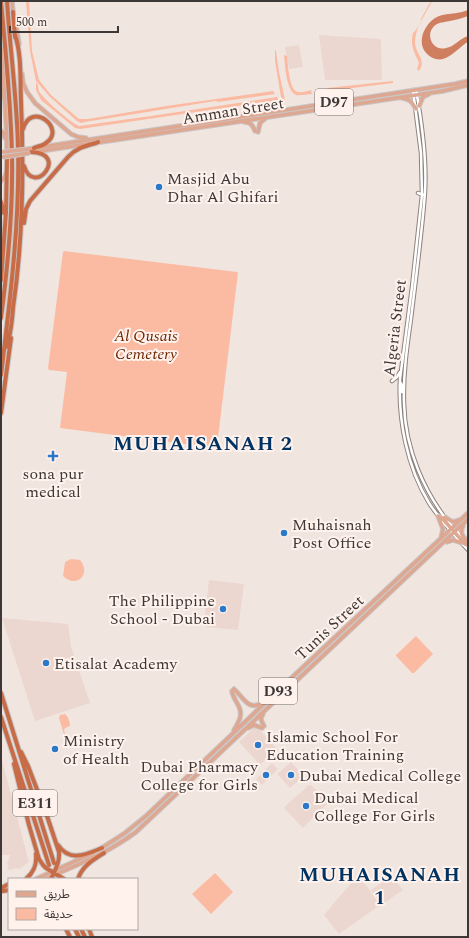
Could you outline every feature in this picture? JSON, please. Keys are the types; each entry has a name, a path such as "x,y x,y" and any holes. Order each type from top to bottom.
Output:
{"highway":[{"path":"1,374 16,238 18,167 16,109 7,1"},
{"path":"1,2 10,107 12,160 10,235 1,318"},
{"path":"13,12 18,84 18,100 16,109"},
{"path":"15,35 18,46 20,66 23,161 21,243"},
{"path":"22,137 24,125 29,119 40,117 47,120 52,129 51,137 45,144 34,148"},
{"path":"1,413 26,209 33,197 71,153 82,146 98,142"},
{"path":"23,161 25,169 31,176 38,177 45,173 48,168 46,156 30,151"},
{"path":"1,280 7,192 3,155"},
{"path":"1,202 4,209 5,224"},
{"path":"4,349 8,342 15,301"},
{"name":"E311","path":"1,693 54,863"},
{"name":"E311","path":"1,718 49,865"},
{"path":"16,743 28,766 55,838 61,849 74,856 84,855 102,848"},
{"path":"12,753 18,784 35,848 41,863 54,874 59,857 55,838"},
{"path":"27,878 35,867 35,848"},
{"path":"78,878 85,866 104,853"},
{"path":"41,863 46,866 51,866 57,862 59,857"}],"main road":[{"path":"12,1 24,83 32,100 74,136 82,138 105,137"},
{"path":"1,48 5,92 7,146 3,155 6,174 1,181"},
{"path":"1,99 3,78"},
{"name":"Amman Street","path":"3,155 270,117 397,97 468,81"},
{"name":"Amman Street","path":"30,151 34,148 284,110 415,92 433,92 468,85"},
{"path":"389,98 415,92"},
{"name":"Algeria Street","path":"415,92 421,153 422,195 401,370 400,411 408,453 423,492 438,516"},
{"path":"397,97 410,100 417,108 423,98 433,92"},
{"name":"Algeria Street","path":"417,108 424,141 425,170 421,236 404,380 404,404 407,434 417,467 427,489 453,531 468,550"},
{"path":"254,119 255,116 277,113 284,110"},
{"path":"241,121 250,123 257,132 260,122 270,117"},
{"path":"1,130 5,137 7,146"},
{"path":"418,193 423,197 421,236"},
{"path":"392,381 397,377 401,370"},
{"path":"400,382 402,385 402,400 404,404"},
{"path":"453,531 468,514"},
{"name":"Tunis Street","path":"54,874 104,853 140,829 440,545 465,520 468,514"},
{"path":"438,516 442,518 465,544 468,544"},
{"path":"438,516 442,529 440,539"},
{"path":"444,516 453,522 465,520"},
{"path":"465,520 461,532 468,544"},
{"name":"Tunis Street","path":"54,874 102,848 139,822 440,539 453,531"},
{"path":"440,545 451,540 462,543"},
{"path":"227,738 237,725 241,714 233,696 233,690 250,705 256,705 263,702 286,683"},
{"path":"243,730 252,726 263,727 261,717 267,708"},
{"path":"198,774 198,780"},
{"name":"D93","path":"40,878 54,874"}],"shaded area":[{"path":"468,10 468,16 437,24 433,27 430,36 433,44 436,47 441,48 452,46 468,36 468,42 443,59 431,57 426,53 423,48 422,37 430,22 442,15 459,13"},
{"path":"319,35 381,39 382,80 325,80"},
{"path":"299,45 303,67 289,69 285,47"},
{"name":"The Philippine School - Dubai","path":"209,580 244,584 238,630 206,627 204,622"},
{"name":"Etisalat Academy","path":"2,618 68,624 71,647 90,703 35,721"},
{"name":"Islamic School For Education Training","path":"256,726 277,749 260,765 239,742"},
{"path":"1,757 29,862 19,869 16,868 9,870 7,868 9,866 7,864 10,855 1,855"},
{"name":"Dubai Medical College","path":"291,762 304,776 290,788 277,774"},
{"name":"Dubai Pharmacy College for Girls","path":"272,763 278,769 262,785 256,779"},
{"name":"Dubai Medical College For Girls","path":"309,785 311,785 327,801 327,804 303,828 284,807"},
{"path":"391,876 403,890 381,905 371,890"},
{"path":"357,877 366,885 380,905 339,934 324,915"}],"green space":[{"path":"26,1 29,1 32,51 39,80 51,95 79,119 88,119 273,91 275,94 209,102 81,123 50,97 36,81 30,51"},
{"path":"432,1 430,6 421,21 421,19"},
{"path":"419,25 415,36 415,42 422,63 419,71 417,69 419,63 412,41 413,33"},
{"path":"275,50 285,100 281,97 275,61"},
{"path":"284,55 287,56 291,82 295,90 301,92 311,90 312,94 296,95 290,88"},
{"path":"393,81 393,83 328,91 327,88"},
{"path":"36,82 41,95 63,115 79,126 277,97 279,100 80,129 75,128 41,100 36,90"},
{"name":"Al Qusais Cemetery","path":"64,251 238,273 216,448 60,428 67,372 49,370 48,368"},
{"path":"71,559 80,560 84,570 81,578 73,581 68,580 63,576 65,562"},
{"path":"416,636 433,654 414,673 412,673 396,655"},
{"path":"65,714 70,723 70,726 64,730 66,738 59,718 60,715"},
{"path":"215,873 233,892 211,914 192,894"}],"place":[{"name":"Masjid Abu Dhar Al Ghifari","path":"159,187"},
{"name":"sona pur medical","path":"53,456"},
{"name":"Muhaisnah Post Office","path":"284,533"},
{"name":"The Philippine School - Dubai","path":"223,609"},
{"name":"Etisalat Academy","path":"46,663"},
{"name":"Islamic School For Education Training","path":"258,745"},
{"name":"Ministry of Health","path":"55,749"},
{"name":"Dubai Pharmacy College for Girls","path":"266,775"},
{"name":"Dubai Medical College","path":"291,775"},
{"name":"Dubai Medical College For Girls","path":"306,806"}],"district":[{"name":"MUHAISANAH 2","path":"203,443"},
{"name":"MUHAISANAH 1","path":"380,886"}]}
